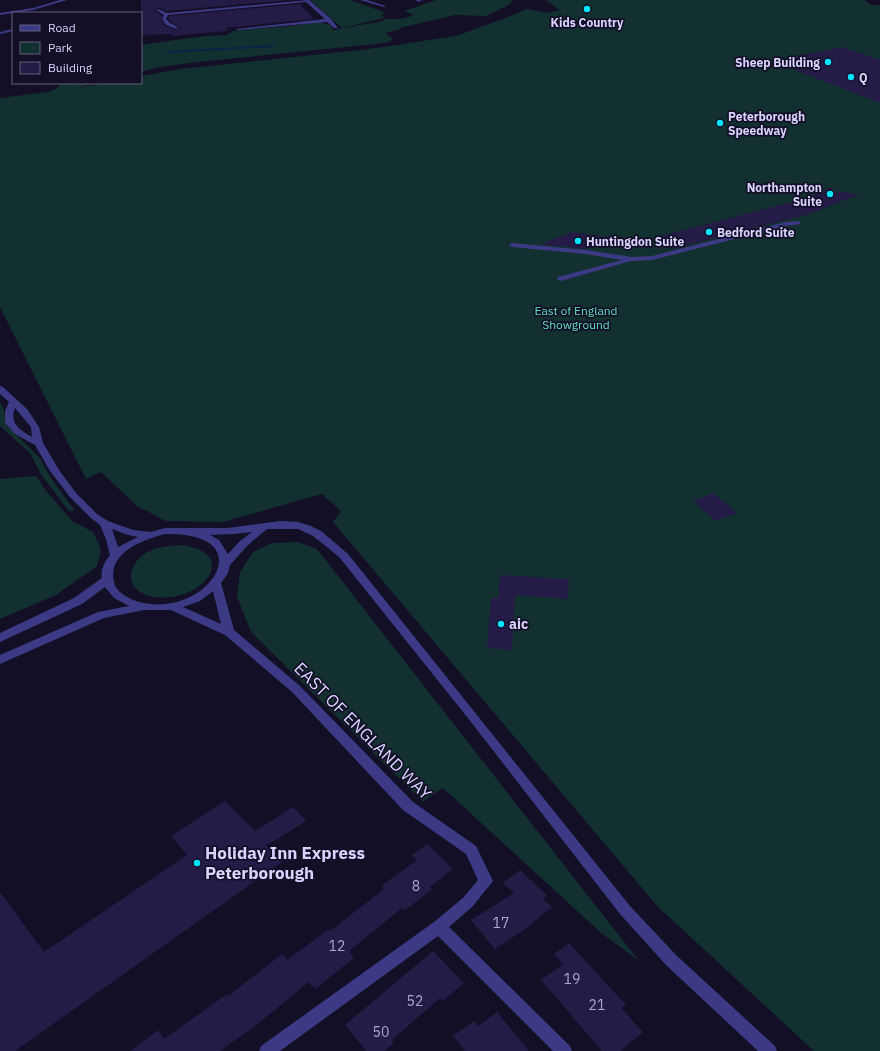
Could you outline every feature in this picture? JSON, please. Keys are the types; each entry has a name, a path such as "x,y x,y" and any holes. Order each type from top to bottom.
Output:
{"street":[{"path":"52,0 58,2"},
{"path":"23,12 65,0"},
{"path":"362,0 384,6"},
{"path":"158,10 166,14 234,6 306,1 336,27"},
{"path":"0,14 12,15"},
{"path":"166,14 164,19 168,24 176,28"},
{"path":"238,29 329,20"},
{"path":"0,33 12,30"},
{"path":"512,245 586,252 632,259 652,258 786,224 798,223"},
{"path":"561,279 632,259"},
{"path":"0,389 24,411 35,427 38,444 73,495 94,516 104,523 132,533 150,534 165,531 190,532 294,525 307,528 322,537 344,556 475,719 624,910 671,960 769,1051"},
{"path":"13,402 7,413 8,422 16,432 38,444"},
{"path":"104,523 111,539 114,556"},
{"path":"0,660 58,633 102,615 143,606 172,606 204,593 216,583 222,574 225,564 244,543 263,528"},
{"path":"190,532 205,536 216,543 223,553 225,564"},
{"path":"143,606 125,601 112,592 107,580 108,568 114,556 124,548 150,534"},
{"path":"0,638 78,601 107,580"},
{"path":"216,583 230,632"},
{"name":"EAST OF ENGLAND WAY","path":"172,606 230,632 296,689 408,806 471,850 486,881 468,902 439,927 267,1051"},
{"path":"439,927 564,1051"}],"green space":[{"path":"310,0 350,0 384,12 382,15 384,18 342,28"},
{"path":"436,0 514,0 507,6 486,16 455,15 385,33 393,39 386,43 198,62 159,67 142,72 142,45 204,36 227,35 238,30 291,26 319,22 330,25 333,30 383,21 385,19 400,19 412,16 412,14 404,11"},
{"name":"East of England Showground","path":"546,0 864,0 871,5 880,5 880,1051 814,1051 658,907 333,522 341,511 322,494 223,522 166,521 137,506 101,472 86,479 0,307 0,98 48,92 54,90 61,84 92,84 78,88 99,84 142,84 142,76 180,69 369,49 456,36 527,9 547,13 560,10"},
{"path":"0,402 4,410 5,424 40,458 50,477 75,511 69,511 42,476 30,453 0,426"},
{"path":"36,476 47,492 72,521 93,532 101,549 97,566 56,595 0,619 0,479"},
{"path":"298,542 317,549 639,961 600,932 443,788 423,802 251,632 237,597 240,572 253,552 272,543"},
{"path":"181,545 200,550 210,559 212,569 207,579 196,588 182,595 165,598 147,595 135,588 132,583 132,571 134,565 143,555 147,552 166,546"}],"building":[{"path":"141,0 290,0 167,11 159,8 155,9 155,11 162,16 161,20 165,26 175,30 179,27 168,19 169,16 300,4 314,19 225,28 227,31 171,36 171,34 142,35"},
{"path":"842,47 880,60 880,103 772,61"},
{"path":"832,187 833,191 860,194 809,214 672,249 652,238 800,200"},
{"name":"Huntingdon Suite","path":"573,232 615,238 587,249 540,244"},
{"path":"713,493 737,513 716,521 693,501"},
{"name":"aic","path":"500,575 569,579 568,599 515,595 512,650 487,648 491,598 498,598"},
{"path":"225,801 255,831 293,807 306,821 266,846 282,862 15,1051 0,1051 0,892 44,952 187,855 171,836"},
{"path":"427,844 453,869 430,887 432,890 404,911 402,908 349,951 354,958 315,989 309,982 259,1023 220,1051 130,1051 158,1030 164,1039 227,994 228,996 282,954 287,960 329,929 330,931 384,889 381,886 417,860 412,855"},
{"path":"520,870 547,895 543,899 552,907 524,930 495,949 471,920 514,893 503,883"},
{"path":"569,943 626,1005 621,1008 643,1032 620,1051 602,1051 541,980 563,964 554,954"},
{"path":"433,951 464,983 443,1001 440,998 392,1040 394,1043 384,1051 366,1051 345,1025"},
{"path":"497,1012 529,1051 465,1051 453,1036 474,1021 478,1026"}],"waterway":[{"path":"167,52 274,46"}],"place":[{"name":"Kids Country","path":"587,9"},
{"name":"Sheep Building","path":"828,62"},
{"name":"Q","path":"851,77"},
{"name":"Peterborough Speedway","path":"720,123"},
{"name":"Northampton Suite","path":"830,194"},
{"name":"Bedford Suite","path":"709,232"},
{"name":"Huntingdon Suite","path":"578,241"},
{"name":"aic","path":"501,624"},
{"name":"Holiday Inn Express Peterborough","path":"197,863"}]}
